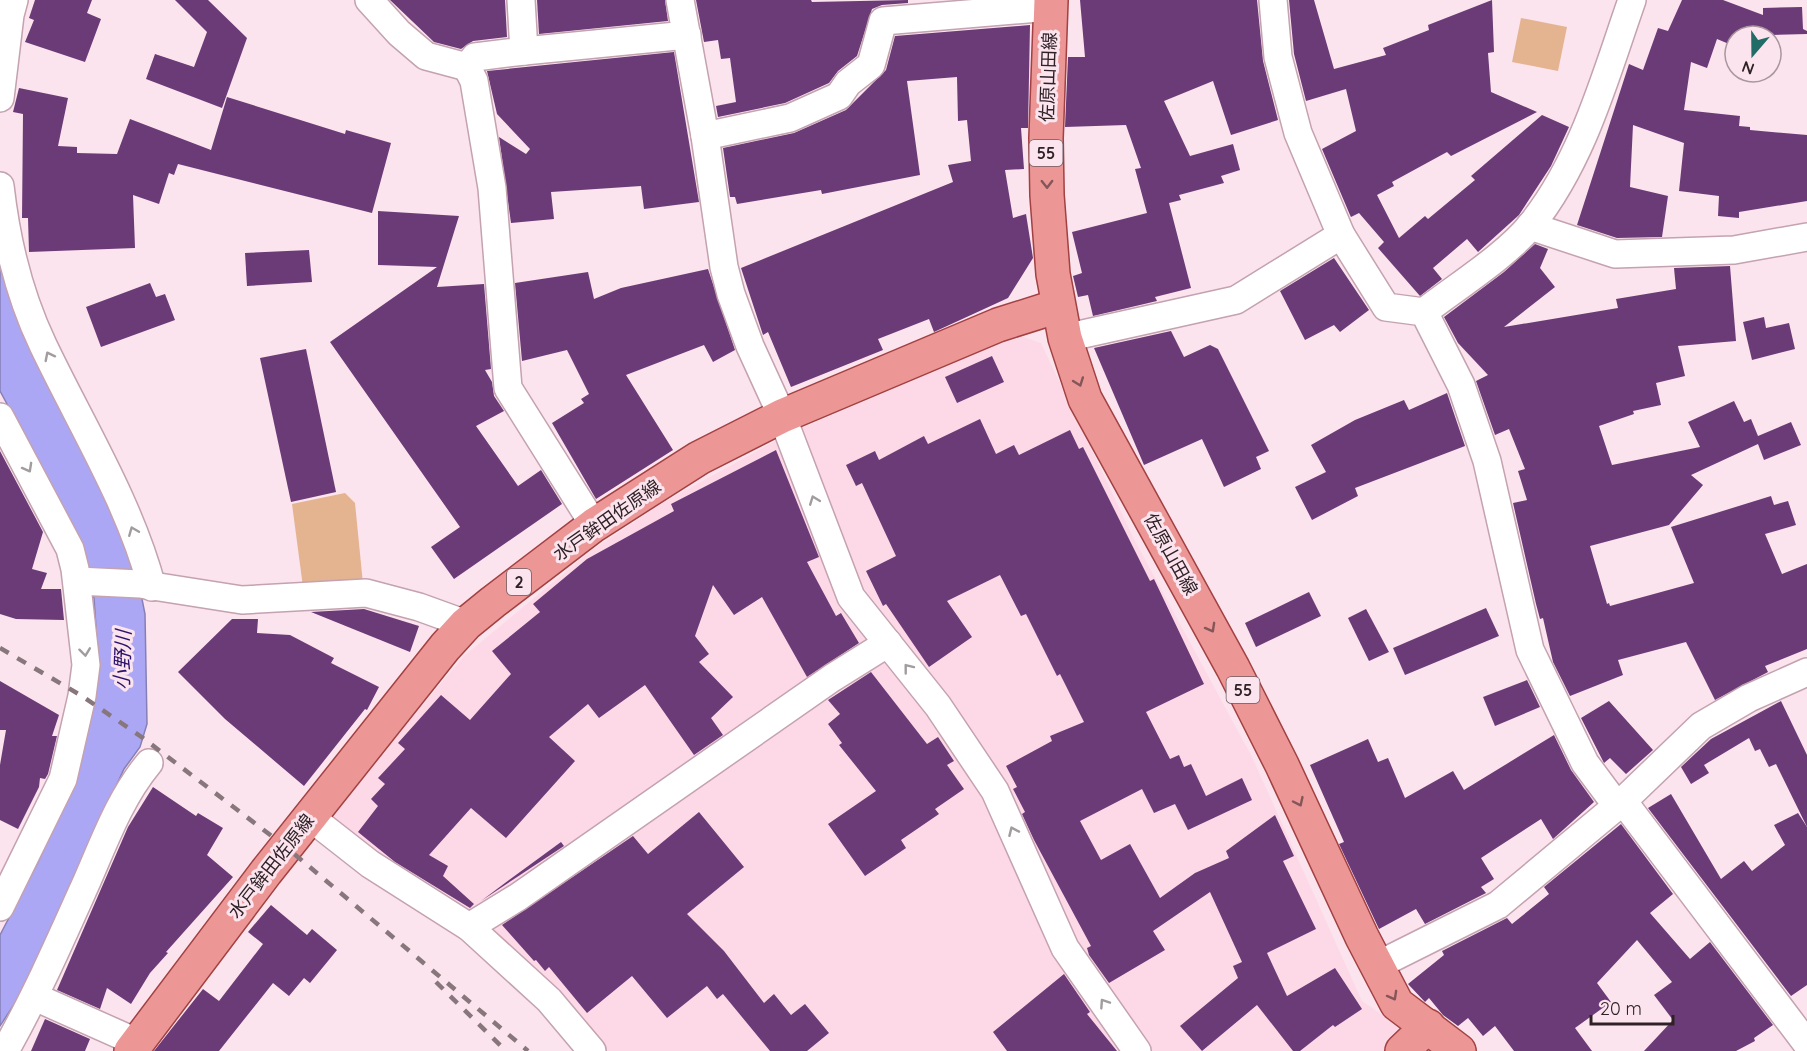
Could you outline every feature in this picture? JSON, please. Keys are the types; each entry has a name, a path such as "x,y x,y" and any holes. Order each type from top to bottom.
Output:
{"main road":[{"name":"佐原山田線","path":"1051,3 1047,195 1058,306 1065,338 1085,399 1233,668 1396,1004 1459,1051"},
{"name":"水戸鉾田佐原線","path":"133,1046 310,817 466,624 594,525 699,458 782,416 998,325 1058,306"},
{"path":"1402,1051 1428,1026"}],"street":[{"path":"0,98 10,15 14,0"},
{"path":"369,0 399,33 426,56 467,67 474,81 492,188 508,388 594,525"},
{"path":"520,0 524,51"},
{"path":"680,0 705,136 724,267 731,294 750,346 782,416 851,597 938,706 995,791 1065,948 1137,1051"},
{"path":"1273,0 1278,57 1299,133 1341,235 1386,307 1424,312 1510,246 1530,226 1569,170 1597,100 1632,0"},
{"path":"705,136 790,118 839,96 848,83 871,65 880,11 1051,3"},
{"path":"467,67 476,57 687,35"},
{"path":"0,186 19,277 42,343 120,498 145,561 146,585"},
{"path":"1530,226 1615,254 1734,250 1807,237"},
{"path":"1065,338 1236,300 1341,235"},
{"path":"1424,312 1438,344 1461,385 1487,461 1530,650 1585,763 1620,804 1807,1044"},
{"path":"0,417 62,531 82,581 86,665 82,696 63,779 0,908"},
{"path":"82,581 146,585 242,600 366,593 419,607 466,624"},
{"path":"469,927 518,897 832,678 888,643"},
{"path":"1377,966 1498,904 1620,804 1701,726 1749,698 1807,672"},
{"path":"5,1051 36,997 117,814 137,778 149,763"},
{"path":"310,817 370,864 469,927 549,1000 592,1051"},
{"path":"36,997 133,1046"}],"shaded area":[{"path":"1521,18 1567,27 1558,71 1512,62"},
{"path":"1018,335 1041,343 1134,539 1252,757 1362,1001 1435,1051 607,1051 335,826 333,817 388,746 464,656 591,551 664,502 788,434"},
{"path":"345,493 355,503 363,584 303,587 292,504"}],"water":[{"name":"小野川","path":"0,244 110,502 141,594 145,614 147,724 140,747 124,769 19,997 0,1026 0,935 38,862 64,802 99,673 94,598 90,592 75,530 0,391"}],"building":[{"path":"35,0 92,0 87,13 101,19 85,62 25,42 34,20 29,18"},
{"path":"175,0 208,0 247,38 222,108 146,79 155,54 194,67 207,32"},
{"path":"390,0 505,0 507,37 473,41 461,49 434,42"},
{"path":"537,0 665,0 668,21 539,34"},
{"path":"696,0 811,0 812,2 908,0 908,3 882,5 872,9 857,56 838,71 829,83 785,103 718,117 716,106 736,102 730,58 721,59 718,40 704,42"},
{"path":"1080,0 1257,0 1263,61 1278,120 1231,135 1213,81 1164,101 1190,156 1233,144 1240,170 1221,176 1224,183 1179,195 1181,200 1169,203 1191,288 1155,297 1157,301 1093,316 1088,295 1078,297 1073,276 1082,273 1072,232 1147,213 1135,169 1141,168 1126,125 1065,127 1068,57 1085,57"},
{"path":"1289,0 1314,0 1334,69 1386,55 1383,48 1429,30 1428,25 1492,0 1494,52 1488,53 1491,92 1537,112 1451,156 1447,152 1392,182 1394,186 1377,195 1399,238 1425,216 1428,219 1475,180 1471,176 1542,115 1569,127 1551,166 1519,215 1478,252 1467,239 1433,268 1442,279 1420,296 1378,248 1384,242 1359,213 1351,217 1350,215 1322,149 1356,131 1346,89 1306,101 1294,54"},
{"path":"1682,0 1723,0 1763,15 1763,8 1802,7 1803,29 1807,31 1807,34 1783,35 1783,24 1723,24 1723,42 1717,39 1707,68 1691,62 1684,110 1740,116 1739,126 1750,127 1750,130 1807,135 1807,201 1739,212 1739,218 1718,216 1719,196 1679,191 1684,143 1633,125 1630,187 1668,196 1662,237 1617,238 1577,225 1629,64 1643,70 1658,28 1668,31"},
{"path":"1030,25 1028,128 1021,128 1024,169 1005,170 1013,218 1026,214 1033,258 1008,298 934,332 929,319 878,339 883,350 791,387 768,332 763,335 741,268 953,182 948,165 971,161 967,120 958,121 957,77 907,81 920,175 822,194 821,190 737,204 735,197 730,197 723,148 794,133 846,110 886,70 895,36"},
{"path":"674,52 699,202 644,209 641,186 551,192 554,219 511,223 499,137 526,154 530,149 497,114 487,71"},
{"path":"19,88 68,98 58,146 77,147 77,153 117,154 130,119 211,150 227,97 345,134 346,130 391,143 372,213 178,164 174,175 169,173 159,204 133,195 135,248 29,252 28,218 22,218 23,114 13,112"},
{"path":"378,211 459,216 437,287 484,284 491,369 485,370 492,382 494,396 504,411 476,426 518,486 541,470 562,504 454,579 431,547 460,527 330,342 437,267 378,265"},
{"path":"1535,244 1548,249 1540,268 1555,287 1504,327 1618,308 1616,299 1676,289 1674,268 1730,266 1736,341 1678,346 1685,376 1656,383 1661,405 1633,411 1634,414 1599,426 1612,465 1700,447 1688,422 1734,401 1744,422 1751,419 1758,436 1791,422 1801,445 1764,460 1758,444 1691,475 1703,485 1669,525 1590,546 1607,604 1609,603 1610,606 1694,583 1671,527 1771,496 1774,505 1788,501 1796,525 1765,534 1782,574 1807,564 1807,649 1765,666 1768,672 1715,700 1686,642 1618,660 1623,675 1570,696 1553,662 1543,618 1540,619 1536,604 1513,503 1527,500 1518,471 1525,469 1509,429 1495,435 1476,381 1488,375 1458,343 1444,317 1504,272"},
{"path":"309,250 312,282 247,286 245,253"},
{"path":"1334,258 1369,310 1340,332 1334,325 1305,340 1280,291"},
{"path":"708,269 735,350 713,362 704,345 626,375 673,450 596,499 552,423 584,403 581,399 589,394 567,350 522,361 515,283 588,272 594,299 621,288"},
{"path":"150,283 156,297 165,294 175,320 101,347 86,307"},
{"path":"1764,317 1766,328 1789,323 1795,349 1752,360 1743,322"},
{"path":"1171,331 1184,357 1210,345 1218,349 1269,451 1256,457 1261,469 1224,487 1202,439 1144,465 1094,348"},
{"path":"306,349 336,492 291,502 260,358"},
{"path":"992,356 1004,382 957,403 945,377"},
{"path":"1447,393 1465,446 1355,488 1358,496 1312,520 1295,487 1326,472 1311,445 1355,420 1404,400 1409,410"},
{"path":"980,419 996,454 1014,445 1019,455 1070,430 1079,449 1083,447 1150,581 1154,579 1204,684 1146,712 1170,759 1179,755 1184,767 1191,764 1206,796 1242,778 1252,800 1188,830 1175,804 1154,813 1142,789 1080,821 1101,860 1130,844 1160,898 1195,873 1229,858 1226,851 1275,815 1294,856 1283,861 1316,929 1267,953 1287,996 1335,968 1362,1009 1335,1027 1333,1025 1300,1051 1293,1051 1257,1005 1202,1051 1180,1026 1238,978 1233,966 1242,962 1210,892 1153,931 1165,950 1109,983 1089,955 1087,948 1091,946 1034,840 1022,814 1025,812 1013,789 1017,787 1006,766 1052,741 1050,736 1084,722 1060,674 1057,676 1026,614 1021,616 1000,575 947,601 972,637 929,667 886,604 883,606 866,571 896,556 862,483 856,486 846,465 875,451 879,460 924,436 928,444"},
{"path":"776,450 819,557 807,562 836,616 841,613 859,643 807,677 762,597 734,615 713,585 695,636 709,654 699,662 733,697 711,718 723,735 694,755 645,685 599,718 588,704 549,737 575,761 506,838 471,808 429,855 448,866 443,876 474,904 470,908 395,862 358,832 378,806 371,799 385,784 378,778 405,749 398,743 441,695 470,720 511,674 492,651 540,612 533,604 587,559 674,511 671,504"},
{"path":"0,451 43,532 32,569 47,573 41,589 61,589 64,620 16,619 0,614"},
{"path":"1309,592 1321,616 1256,647 1245,623"},
{"path":"1486,608 1499,636 1405,675 1393,648"},
{"path":"364,609 419,626 410,652 311,612"},
{"path":"1366,609 1389,652 1369,661 1348,618"},
{"path":"232,619 258,619 257,633 290,635 334,658 331,663 379,687 367,710 365,709 304,786 225,719 178,672"},
{"path":"871,672 927,744 938,737 954,761 947,765 964,789 935,809 939,814 901,840 906,848 865,876 828,824 876,791 839,745 842,743 828,724 840,714 828,700"},
{"path":"1527,680 1540,707 1495,726 1483,697"},
{"path":"0,681 59,715 52,736 57,736 48,774 45,779 40,778 39,787 18,829 0,820 0,765 6,730 0,730"},
{"path":"1609,701 1653,750 1626,774 1610,758 1604,763 1581,718"},
{"path":"1781,701 1807,755 1807,827 1776,764 1769,767 1760,749 1755,751 1749,738 1704,765 1709,773 1691,784 1681,767 1711,739"},
{"path":"1554,735 1571,770 1594,802 1553,839 1541,819 1481,858 1494,879 1481,887 1486,893 1425,924 1416,909 1379,929 1339,844 1344,842 1310,765 1368,739 1378,762 1388,758 1405,798 1453,771 1464,790"},
{"path":"153,787 196,816 198,813 223,828 207,855 233,877 166,952 168,953 150,973 131,1004 107,988 100,1009 57,990 128,827"},
{"path":"1671,794 1721,879 1744,861 1752,871 1785,845 1774,825 1798,813 1807,827 1807,985 1791,996 1648,808"},
{"path":"699,812 744,867 687,914 724,951 764,1003 774,994 791,1015 805,1004 829,1033 807,1051 770,1051 723,994 717,999 707,986 667,1018 632,976 587,1013 549,967 545,971 502,925 633,836 648,854"},
{"path":"1621,824 1673,894 1650,913 1690,959 1710,942 1773,1025 1754,1038 1755,1041 1736,1051 1644,1051 1673,1020 1654,995 1672,982 1637,940 1597,983 1611,1002 1575,1028 1592,1051 1514,1051 1495,1026 1483,1036 1468,1018 1458,1026 1443,1015 1429,998 1425,1002 1408,984 1444,955 1442,951 1507,918 1512,924 1549,894 1544,887"},
{"path":"561,842 564,846 481,901 505,883"},
{"path":"271,905 307,935 312,929 337,950 310,983 304,978 289,996 273,983 219,1051 154,1051 203,989 219,1001 263,944 248,932"},
{"path":"1064,974 1090,1012 1087,1014 1117,1051 1007,1051 993,1032"},
{"path":"45,1019 90,1039 85,1051 31,1051"}],"railway":[{"path":"0,648 82,696 143,738 286,847 528,1051"},
{"path":"436,982 506,1051"}]}
